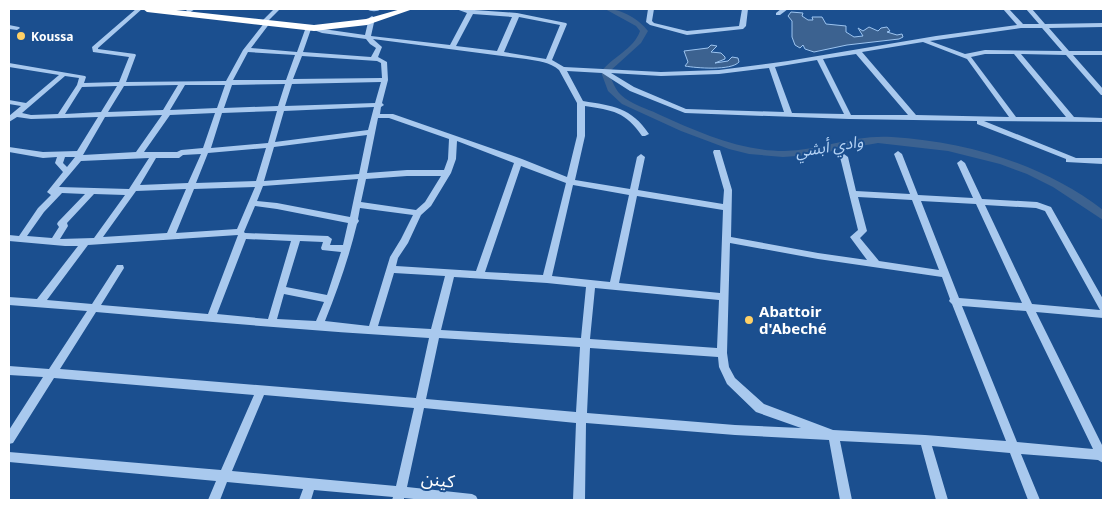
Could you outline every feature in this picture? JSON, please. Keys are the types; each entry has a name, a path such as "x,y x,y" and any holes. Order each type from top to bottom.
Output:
{"highway":[{"path":"147,9 311,28 334,27 400,9"},
{"path":"172,9 190,10 207,15"},
{"path":"266,22 317,25 409,9"}],"street":[{"path":"139,9 94,50 133,55 121,84 79,156 51,192 60,190 132,190 258,184 407,173 447,173"},
{"path":"170,236 206,150 229,82 246,50 277,9"},
{"path":"374,58 379,47 372,43 368,37 371,16 378,9"},
{"path":"459,9 517,13 564,24 548,62"},
{"path":"651,9 650,22 652,24 691,34 742,28 745,9"},
{"path":"778,14 784,9"},
{"path":"1006,9 1021,26"},
{"path":"1029,9 1103,93"},
{"path":"452,47 471,10"},
{"path":"500,53 517,13"},
{"path":"562,69 661,74 719,72 1021,26 1103,25"},
{"path":"9,27 17,28"},
{"path":"211,318 242,234 298,54 311,28 322,31 500,53 560,66 581,103 581,136 547,279"},
{"path":"923,40 966,56 1015,120"},
{"path":"246,50 374,58 384,62 385,80 380,105 371,132 355,221 330,299 318,325"},
{"path":"857,52 913,117"},
{"path":"966,56 985,52 1103,53"},
{"path":"1016,52 1072,120"},
{"path":"819,58 849,117"},
{"path":"9,65 83,77 60,116"},
{"path":"771,65 789,115"},
{"path":"605,72 632,88 686,111 849,117 1103,120"},
{"path":"9,120 64,74"},
{"path":"80,85 385,80"},
{"path":"138,155 167,112 182,84"},
{"path":"9,102 26,105"},
{"path":"581,103 623,110 640,125 645,134"},
{"path":"15,114 31,116 103,115 282,107 380,105"},
{"path":"377,116 390,116 519,161 571,182 728,208"},
{"path":"972,119 1075,160"},
{"path":"9,148 43,155 179,156 180,153 270,145 371,132"},
{"path":"372,330 394,257 405,242 418,213 428,204 447,173 452,159 453,138"},
{"path":"717,152 728,190 723,297 722,353 724,366 731,381 760,408 832,435"},
{"path":"898,154 954,301 1034,500"},
{"path":"62,155 59,163 67,172"},
{"path":"96,241 154,155"},
{"path":"614,285 640,157"},
{"path":"844,157 863,231 854,237 877,265"},
{"path":"1064,160 1103,161"},
{"path":"479,275 519,161"},
{"path":"961,163 1029,308 1103,456"},
{"path":"21,239 41,210 60,190"},
{"path":"54,242 64,226 61,224 92,191"},
{"path":"853,194 1037,205 1048,209 1103,307"},
{"path":"252,203 355,221"},
{"path":"358,205 418,213"},
{"path":"9,238 54,242 85,242 170,236 242,234 328,239 325,248 347,249"},
{"path":"271,323 296,238"},
{"path":"726,239 877,265 944,274"},
{"path":"38,304 85,242"},
{"path":"9,439 49,374 120,268"},
{"path":"391,269 547,279 723,297"},
{"path":"399,496 421,403 434,334 450,274"},
{"path":"579,500 585,343 591,283"},
{"path":"282,290 330,299"},
{"path":"9,301 271,323 722,353"},
{"path":"954,301 1103,314"},
{"path":"9,370 421,403 581,418 735,430 1013,446 1103,456"},
{"path":"214,500 261,391"},
{"path":"832,435 846,500"},
{"path":"925,440 942,500"},
{"name":"كينن","path":"9,457 223,477 310,483 399,496 472,500"},
{"path":"305,500 310,483"}],"water":[{"path":"791,12 803,13 802,16 808,20 813,20 812,17 822,17 826,24 846,26 846,32 854,37 863,36 858,28 863,31 869,27 878,31 881,28 887,27 890,31 887,32 897,35 902,34 903,37 814,52 805,49 803,45 800,48 795,45 792,37 792,21 788,16"},
{"path":"711,45 717,46 711,52 721,53 725,57 725,59 715,63 728,61 732,57 738,58 739,62 729,67 721,68 685,66 688,62 684,51 708,48"}],"waterway":[{"name":"وادي أبشي","path":"609,9 639,24 644,31 638,42 605,72 611,88 617,96 629,105 684,129 733,147 766,153 797,153 878,140 920,143 948,148 1004,162 1031,172 1057,184 1103,216"}],"place":[{"name":"Koussa","path":"21,36"},
{"name":"Abattoir d'Abeché","path":"749,320"}]}
